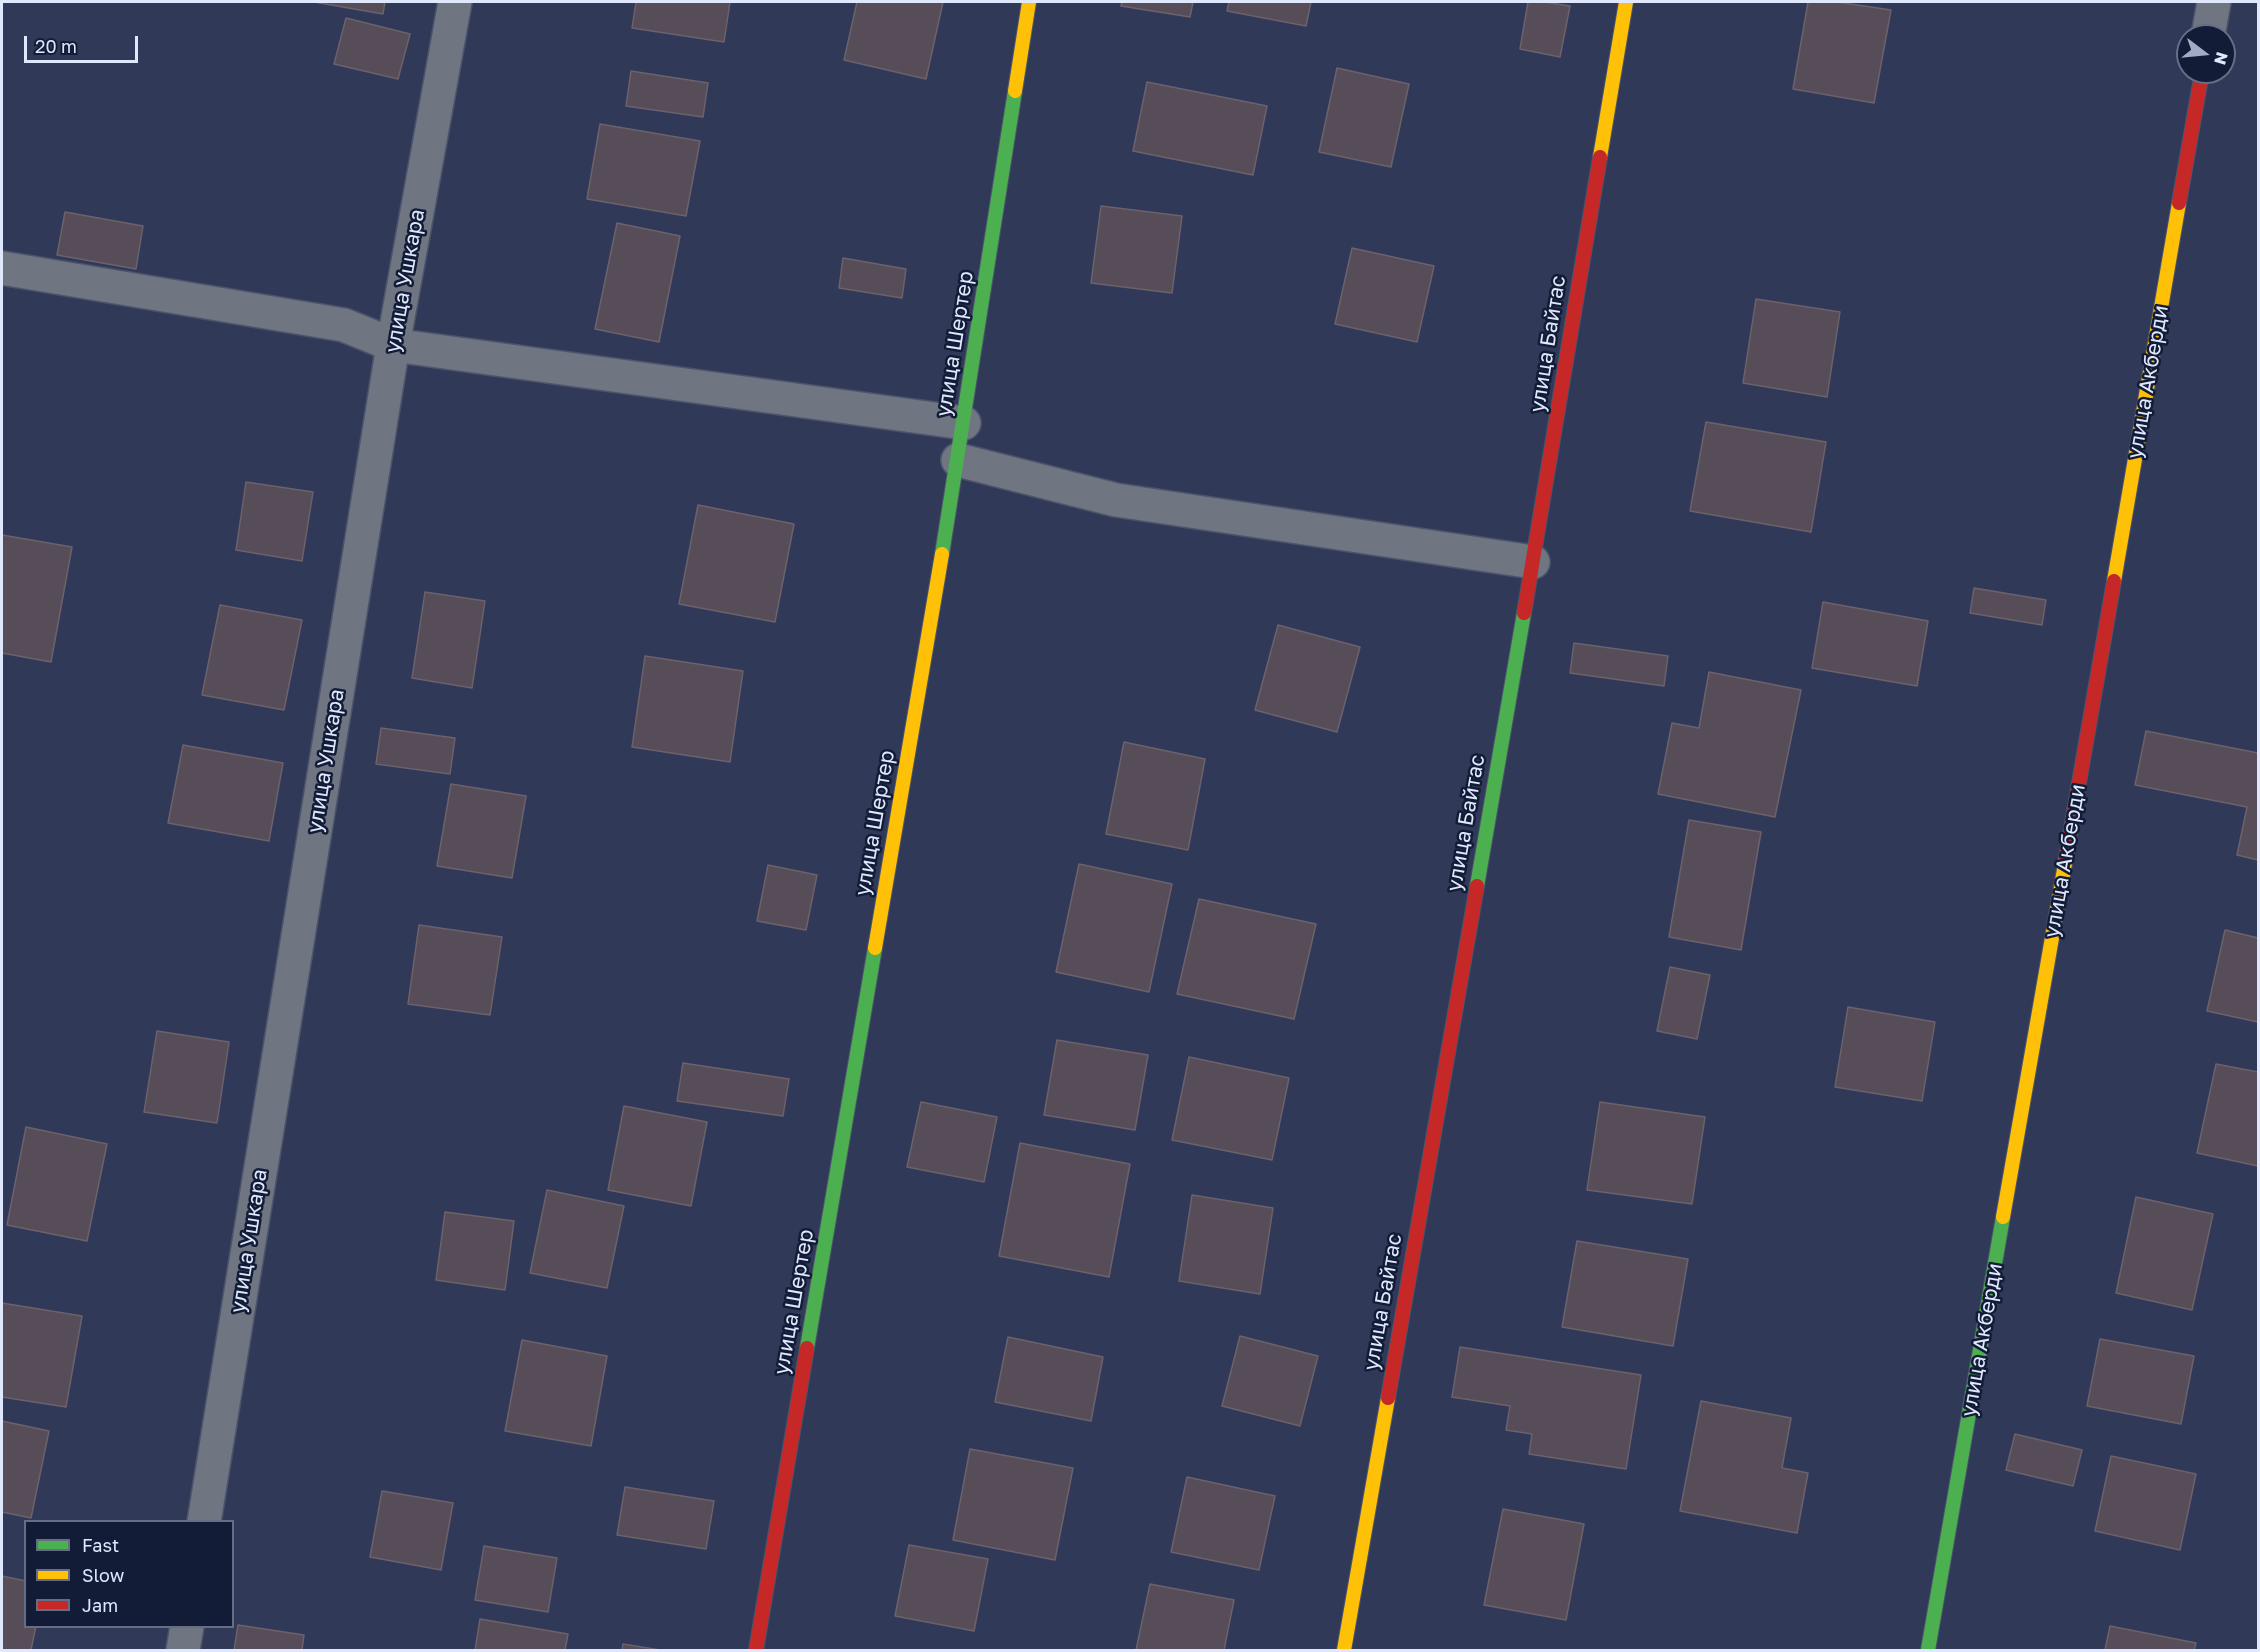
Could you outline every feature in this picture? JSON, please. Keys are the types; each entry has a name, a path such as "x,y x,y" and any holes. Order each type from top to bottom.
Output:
{"street":[{"name":"улица Ушкара","path":"204,1520 393,345 455,2"},
{"name":"улица Шертер","path":"756,1650 958,460 1029,2"},
{"name":"улица Байтас","path":"1344,1650 1533,562 1626,2"},
{"path":"2210,24 2214,2"},
{"name":"улица Акберди","path":"1928,1650 2200,84"},
{"path":"2,268 344,325 393,345 964,423"},
{"path":"958,460 1116,500 1533,562"},
{"path":"183,1650 187,1628"}],"building":[{"path":"314,2 385,2 383,14"},
{"path":"636,2 730,2 724,42 632,28"},
{"path":"857,2 943,2 926,79 844,60"},
{"path":"1122,2 1193,2 1190,17 1121,6"},
{"path":"1229,2 1311,2 1306,26 1227,11"},
{"path":"1528,2 1570,6 1560,57 1520,49"},
{"path":"1808,2 1837,2 1891,10 1874,103 1793,89"},
{"path":"346,18 410,34 398,79 334,64"},
{"path":"1337,68 1409,84 1391,167 1319,152"},
{"path":"631,71 708,83 703,117 626,106"},
{"path":"1147,82 1267,106 1253,175 1133,151"},
{"path":"600,124 700,141 686,216 587,199"},
{"path":"1101,206 1182,216 1172,293 1091,283"},
{"path":"65,212 143,226 136,269 57,255"},
{"path":"617,223 680,236 659,342 595,329"},
{"path":"1352,248 1434,266 1417,342 1335,324"},
{"path":"843,258 906,269 902,298 839,288"},
{"path":"1756,299 1840,312 1827,397 1743,383"},
{"path":"1706,422 1826,442 1811,532 1690,511"},
{"path":"246,482 313,492 302,561 236,550"},
{"path":"698,505 794,524 775,622 679,604"},
{"path":"2,535 72,547 51,662 2,653"},
{"path":"1974,588 2046,600 2042,625 1970,613"},
{"path":"425,592 485,601 472,688 412,678"},
{"path":"1823,602 1928,621 1917,686 1812,668"},
{"path":"220,605 302,620 284,710 202,695"},
{"path":"1278,625 1360,647 1337,732 1255,710"},
{"path":"1574,643 1668,656 1664,686 1570,673"},
{"path":"645,656 743,671 730,762 632,747"},
{"path":"1709,672 1801,690 1775,817 1658,794 1672,723 1699,728"},
{"path":"381,728 455,738 450,774 376,764"},
{"path":"2146,731 2258,753 2258,860 2237,855 2247,807 2135,785"},
{"path":"1124,742 1205,759 1188,850 1106,834"},
{"path":"183,745 283,763 269,841 168,823"},
{"path":"451,784 526,796 512,878 437,866"},
{"path":"1689,820 1761,832 1741,950 1669,937"},
{"path":"1079,864 1172,884 1149,992 1056,972"},
{"path":"768,865 817,875 806,930 757,921"},
{"path":"1199,899 1316,924 1294,1019 1177,994"},
{"path":"419,925 502,937 490,1015 408,1004"},
{"path":"2225,930 2258,938 2258,1022 2207,1011"},
{"path":"1670,967 1710,975 1697,1039 1657,1031"},
{"path":"1848,1007 1935,1022 1922,1101 1835,1087"},
{"path":"157,1031 229,1042 217,1123 144,1112"},
{"path":"1057,1040 1148,1055 1135,1130 1044,1115"},
{"path":"1189,1057 1289,1078 1272,1160 1172,1140"},
{"path":"683,1063 789,1079 783,1116 677,1101"},
{"path":"2216,1064 2258,1072 2258,1166 2197,1153"},
{"path":"921,1102 997,1117 984,1182 907,1167"},
{"path":"1600,1102 1705,1117 1692,1204 1587,1190"},
{"path":"624,1106 707,1122 691,1206 608,1190"},
{"path":"26,1127 107,1144 87,1241 7,1225"},
{"path":"1020,1143 1130,1164 1109,1277 999,1256"},
{"path":"547,1190 624,1206 607,1288 530,1273"},
{"path":"1192,1195 1273,1208 1260,1294 1179,1281"},
{"path":"2136,1197 2213,1214 2192,1310 2116,1293"},
{"path":"445,1212 514,1221 505,1290 436,1280"},
{"path":"1577,1241 1688,1259 1673,1346 1562,1327"},
{"path":"2,1303 82,1316 66,1407 2,1397"},
{"path":"1240,1336 1318,1356 1300,1426 1222,1406"},
{"path":"1008,1337 1103,1357 1091,1421 995,1402"},
{"path":"2100,1339 2194,1356 2181,1424 2087,1406"},
{"path":"522,1340 607,1356 591,1446 505,1431"},
{"path":"1460,1347 1641,1375 1626,1469 1529,1454 1532,1434 1506,1430 1510,1406 1452,1397"},
{"path":"1701,1401 1791,1418 1782,1468 1808,1473 1797,1533 1680,1511"},
{"path":"2,1421 49,1431 31,1518 2,1512"},
{"path":"2015,1434 2082,1450 2073,1486 2006,1470"},
{"path":"970,1449 1073,1468 1055,1560 953,1540"},
{"path":"2111,1456 2196,1474 2180,1550 2095,1531"},
{"path":"1187,1477 1275,1496 1259,1570 1171,1552"},
{"path":"625,1487 714,1501 706,1549 617,1535"},
{"path":"382,1491 453,1503 441,1570 370,1557"},
{"path":"1503,1509 1584,1524 1566,1620 1484,1605"},
{"path":"909,1545 988,1559 974,1631 895,1616"},
{"path":"484,1546 557,1558 548,1612 475,1600"},
{"path":"2,1576 24,1581 24,1628 36,1628 31,1650 2,1650"},
{"path":"1150,1584 1234,1600 1224,1650 1136,1650"},
{"path":"480,1619 568,1634 565,1650 475,1650"},
{"path":"238,1625 304,1635 302,1650 234,1650"},
{"path":"2110,1626 2196,1643 2194,1650 2105,1650"},
{"path":"623,1644 660,1650 622,1650"}],"traffic: fast":[{"path":"942,554 1015,91"},
{"path":"1477,886 1524,613"},
{"path":"807,1348 875,948"},
{"path":"1928,1650 2003,1217"}],"traffic: slow":[{"path":"1015,91 1029,2"},
{"path":"1600,157 1626,2"},
{"path":"2114,581 2179,203"},
{"path":"875,948 942,554"},
{"path":"2003,1217 2066,858"},
{"path":"1344,1650 1388,1398"}],"traffic: jam":[{"path":"2179,203 2200,84"},
{"path":"1524,613 1600,157"},
{"path":"2066,858 2114,581"},
{"path":"1388,1398 1477,886"},
{"path":"756,1650 807,1348"}]}
